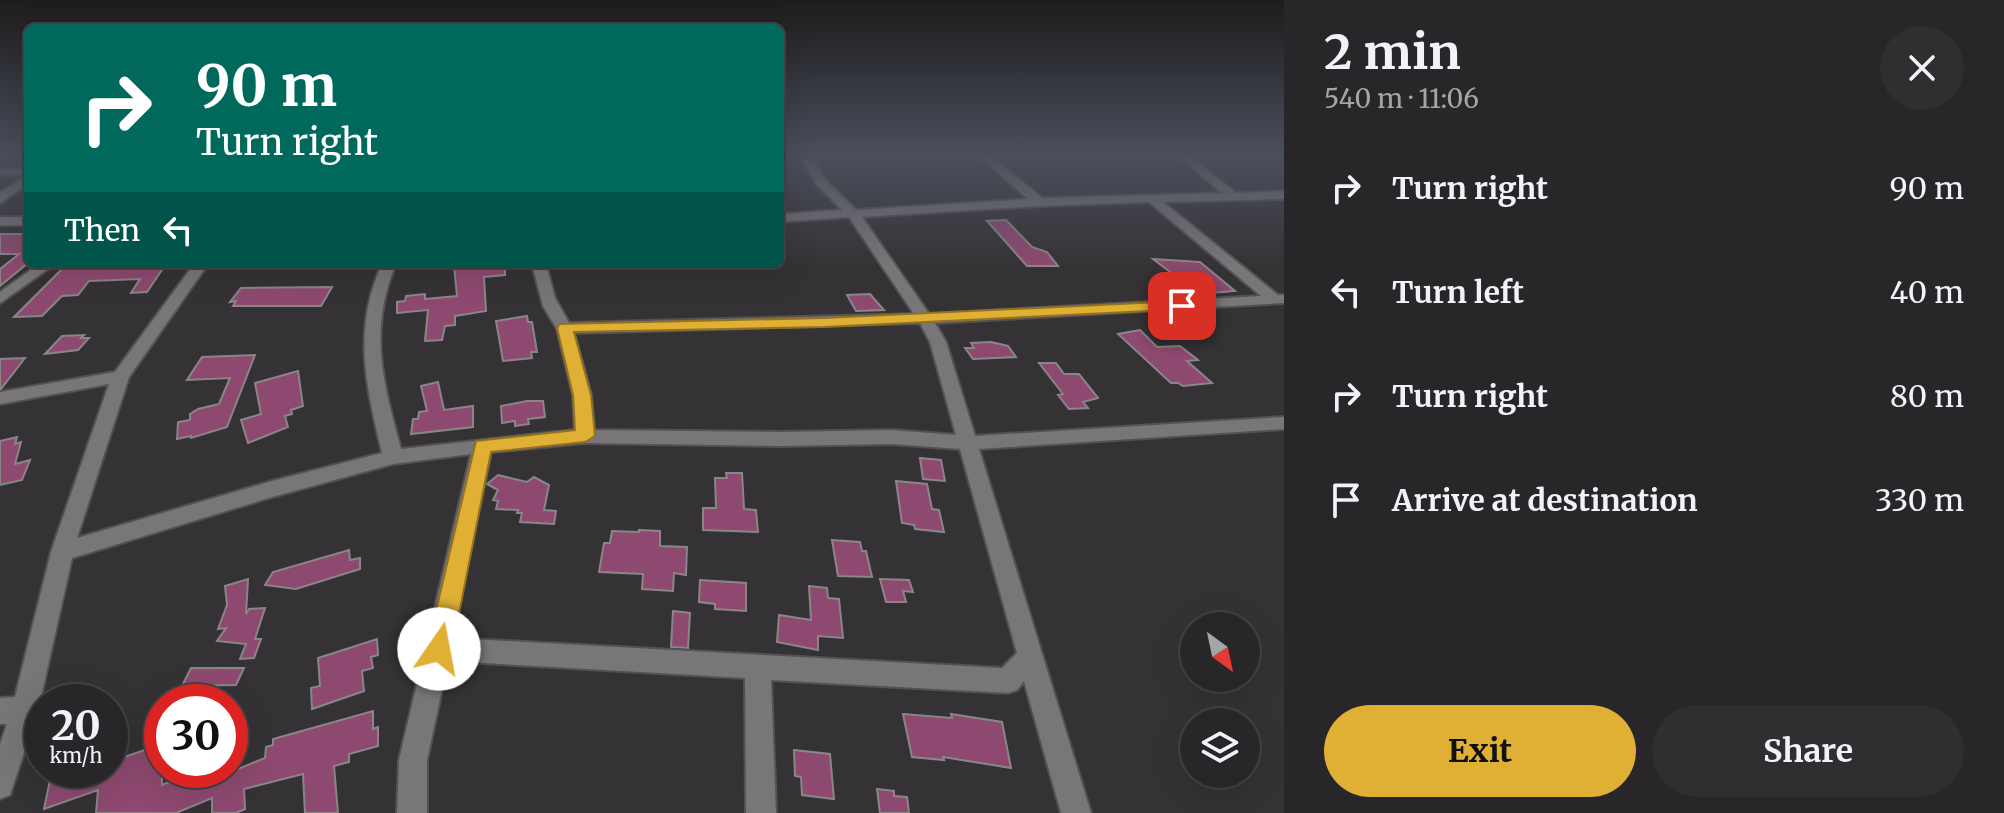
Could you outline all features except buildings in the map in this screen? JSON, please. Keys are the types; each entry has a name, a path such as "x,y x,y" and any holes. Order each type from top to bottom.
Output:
{"street":[{"path":"830,192 854,215 938,342 1076,813"},
{"path":"1028,192 1039,202"},
{"path":"1228,192 1233,196"},
{"path":"784,218 1039,202 1284,195"},
{"path":"1151,198 1279,299"},
{"path":"0,221 24,221"},
{"path":"0,299 43,268"},
{"path":"0,785 12,711 121,376 198,268"},
{"path":"387,268 371,314 369,343 393,457"},
{"path":"540,268 552,314 565,328 582,395 585,436"},
{"path":"565,328 824,323 1121,310 1279,299"},
{"path":"0,398 121,376"},
{"path":"62,552 272,489 393,457 483,446 585,436 892,437 966,443 1284,423"},
{"path":"412,813 413,760 483,446"},
{"path":"439,649 1008,681 1044,703"},
{"path":"1008,681 1029,657"},
{"path":"758,669 761,813"}],"route":[{"path":"439,649 483,446 585,436 582,395 565,328 824,323 1182,306"}]}
